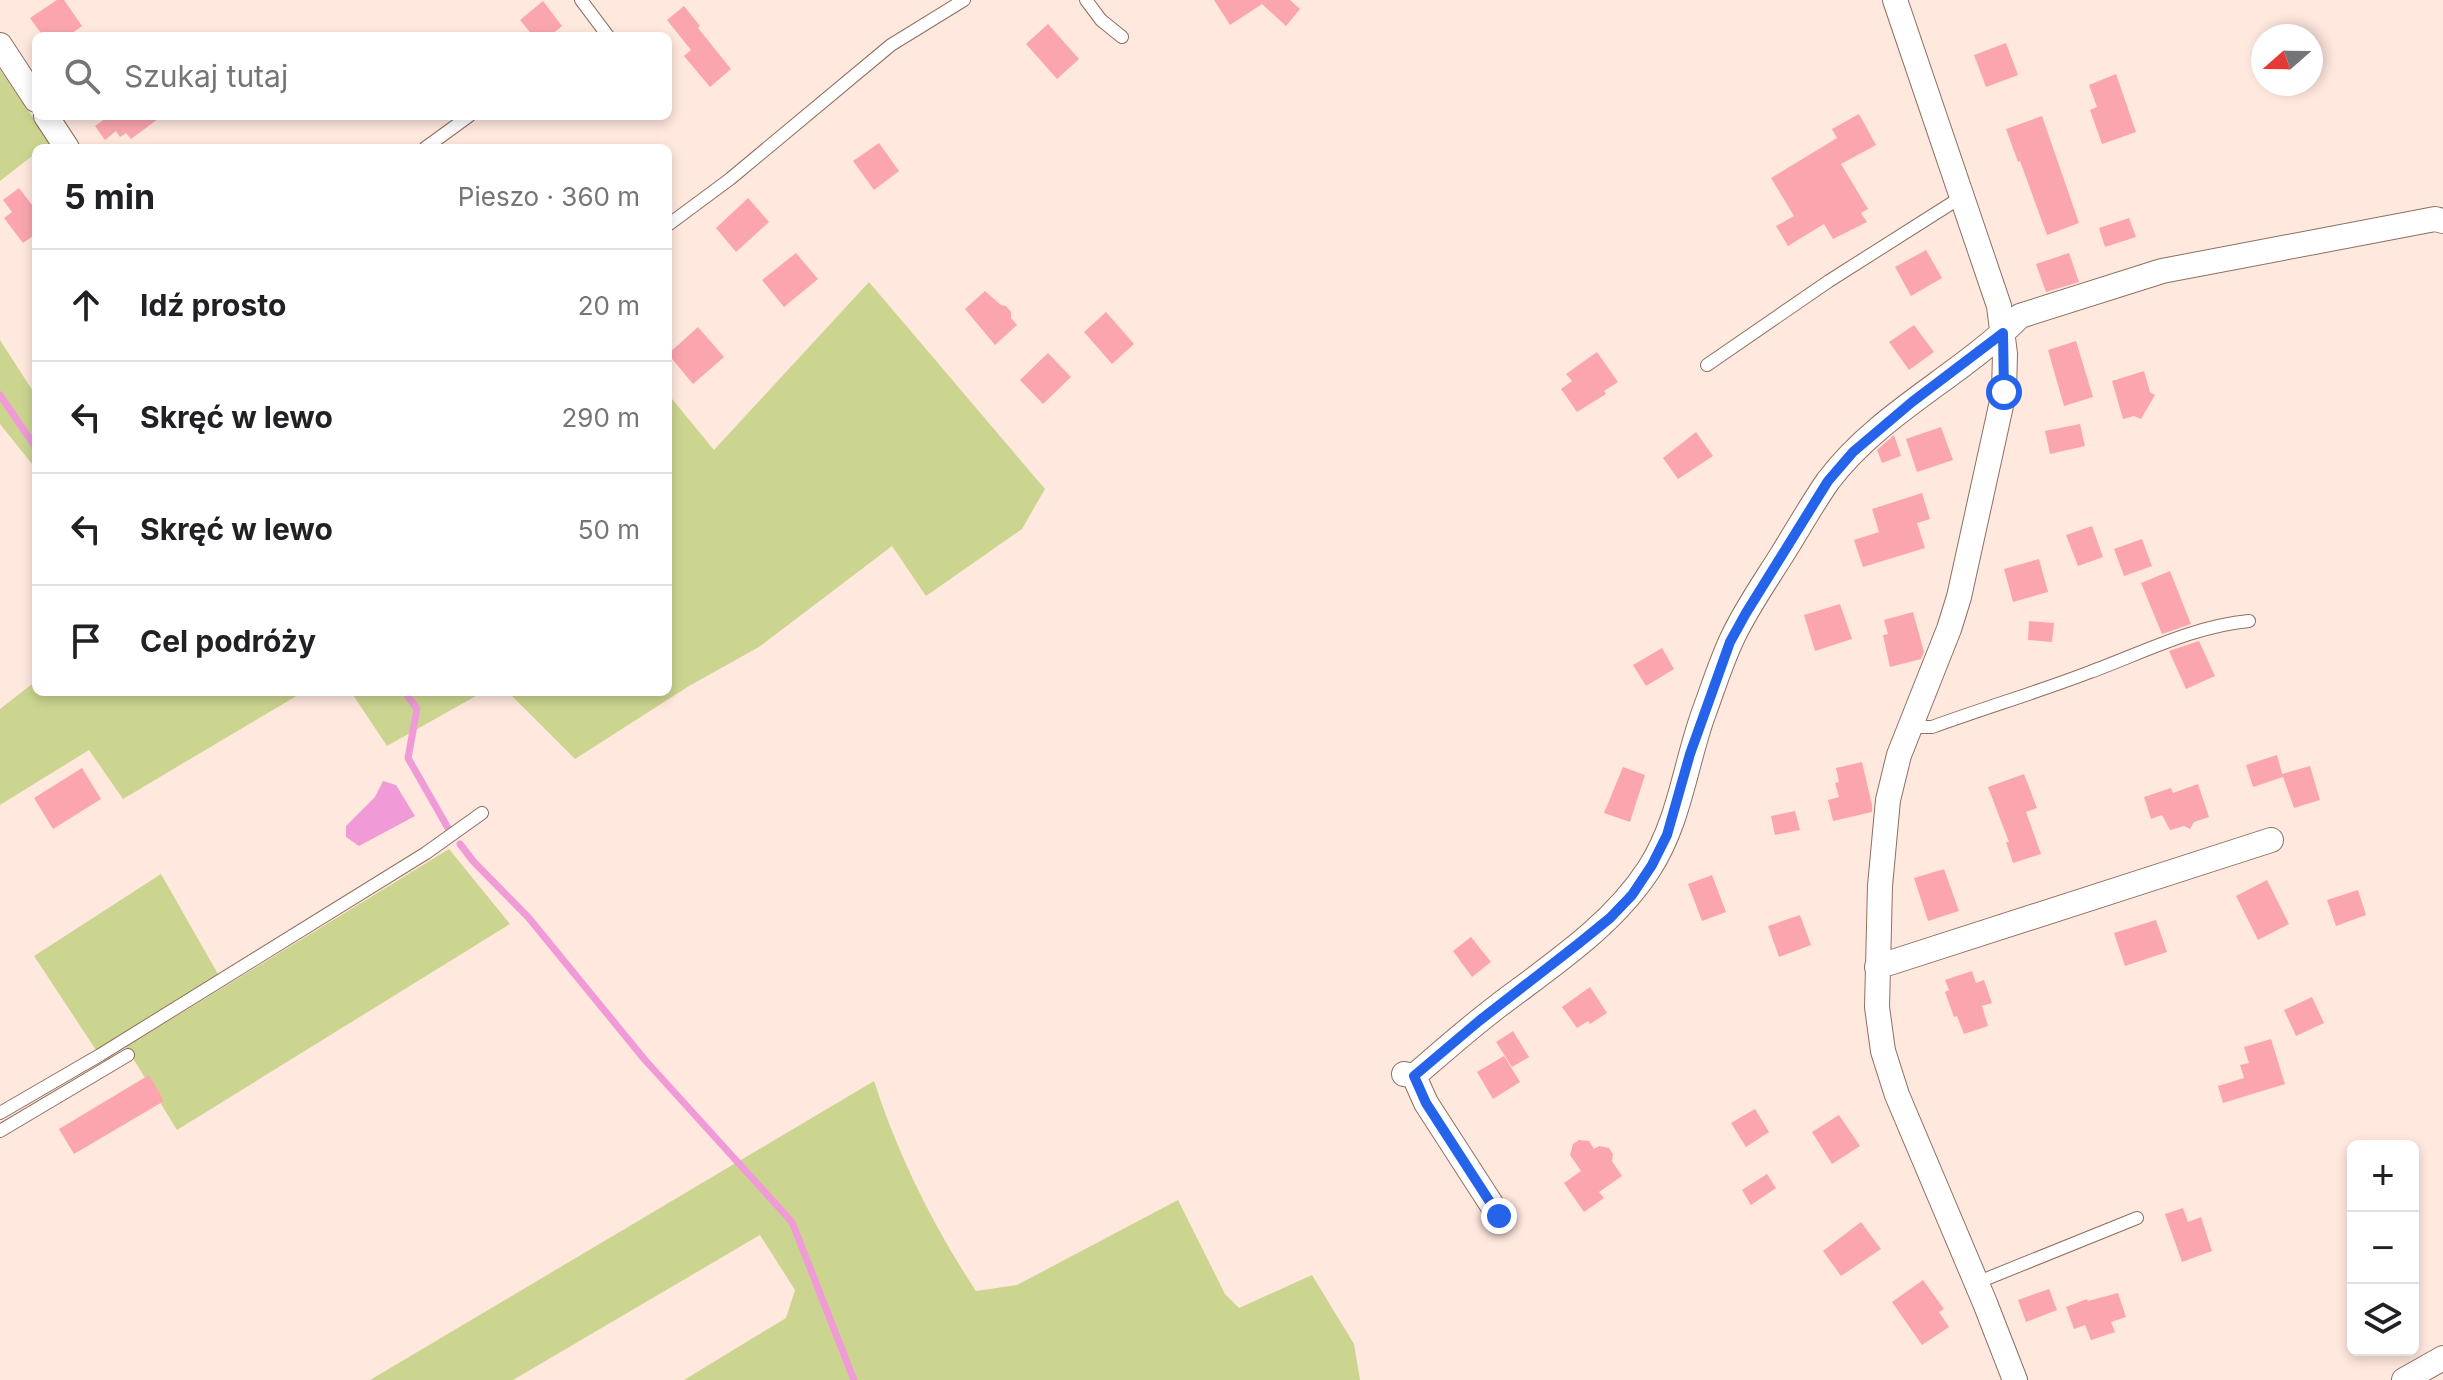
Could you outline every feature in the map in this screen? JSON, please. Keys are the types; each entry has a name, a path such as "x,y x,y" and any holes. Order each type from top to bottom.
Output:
{"street":[{"path":"1895,0 1999,306 2003,333 2004,392 1970,555 1949,629 1899,755 1888,800 1881,860 1877,1007 1883,1051 1897,1095 2015,1380"},
{"path":"0,45 32,94"},
{"path":"49,120 64,144"},
{"path":"1499,1216 1409,1075 1578,944 1632,895 1667,835 1690,754 1730,642 1828,481 1853,452 1912,402 2003,333 2020,316 2162,271 2435,219 2443,221"},
{"path":"1877,967 2271,840"},
{"path":"2404,1380 2443,1358"}],"lane":[{"path":"581,0 604,32"},
{"path":"672,222 730,179 891,45 964,0"},
{"path":"1086,0 1101,20 1122,37"},
{"path":"430,144 464,120"},
{"path":"1707,365 1829,281 1963,196"},
{"path":"1910,727 1932,727 2191,633 2228,622 2249,621"},
{"path":"0,1113 100,1055 426,853 482,813"},
{"path":"0,1131 128,1055"},
{"path":"1976,1283 2137,1218"}],"green space":[{"path":"0,69 50,143 32,144 32,156 0,181"},
{"path":"869,282 1045,489 1022,529 926,596 892,546 759,647 689,686 575,759 512,696 672,696 672,399 714,450"},
{"path":"0,340 32,390 32,464 0,424"},
{"path":"32,684 32,696 296,696 123,799 89,750 0,805 0,709"},
{"path":"354,696 476,696 387,746"},
{"path":"449,849 510,924 177,1130 126,1047"},
{"path":"161,874 218,974 96,1050 34,956"},
{"path":"874,1081 918,1189 976,1291 1017,1285 1178,1200 1225,1294 1239,1308 1312,1275 1354,1344 1360,1380 684,1380 786,1318 795,1290 760,1235 513,1380 370,1380"}],"shaded area":[{"path":"383,781 396,785 415,816 359,846 346,837 346,826 375,797"}],"building":[{"path":"57,0 64,0 82,26 74,32 40,32 30,18"},
{"path":"1214,0 1290,0 1300,9 1286,26 1262,4 1230,25"},
{"path":"543,1 562,26 555,32 530,32 520,20"},
{"path":"684,6 731,69 710,87 684,56 691,50 667,20"},
{"path":"1048,24 1079,59 1057,79 1026,44"},
{"path":"2006,43 2018,75 1986,87 1974,55"},
{"path":"2116,74 2136,132 2102,144 2090,110 2097,107 2089,85"},
{"path":"1859,114 1876,145 1841,164 1868,209 1861,213 1867,222 1833,239 1824,224 1788,246 1776,226 1794,216 1771,178 1837,138 1832,129"},
{"path":"2042,116 2079,223 2047,235 2006,129"},
{"path":"103,120 157,120 131,139 126,133 120,137 116,131 105,140 95,126"},
{"path":"879,143 899,171 874,190 853,161"},
{"path":"19,188 32,205 32,237 23,243 4,218 12,212 3,200"},
{"path":"748,198 769,222 736,252 716,228"},
{"path":"2129,218 2136,237 2105,247 2099,228"},
{"path":"1926,250 1942,278 1911,296 1895,267"},
{"path":"796,253 818,279 784,307 762,280"},
{"path":"2069,253 2079,282 2046,292 2036,264"},
{"path":"985,291 1006,306 1017,325 995,345 965,309"},
{"path":"1106,312 1134,344 1112,364 1084,332"},
{"path":"1914,325 1934,352 1909,370 1889,342"},
{"path":"698,327 724,357 693,384 672,359 672,350"},
{"path":"2076,341 2093,397 2064,406 2048,350"},
{"path":"1597,352 1618,382 1604,391 1606,394 1577,412 1561,389 1572,381 1566,374"},
{"path":"1048,353 1071,377 1043,404 1020,380"},
{"path":"2144,371 2150,392 2155,395 2141,419 2134,416 2123,419 2112,381"},
{"path":"2080,424 2085,446 2050,454 2045,431"},
{"path":"1941,427 1953,460 1917,472 1906,439"},
{"path":"1696,432 1713,456 1678,479 1663,458"},
{"path":"1894,435 1901,456 1882,463 1877,450"},
{"path":"1922,493 1930,519 1917,523 1925,548 1863,567 1854,540 1879,532 1872,509"},
{"path":"2092,526 2103,557 2078,566 2066,535"},
{"path":"2142,539 2152,566 2124,576 2114,549"},
{"path":"2039,559 2048,592 2013,602 2004,569"},
{"path":"2170,571 2191,624 2162,634 2141,583"},
{"path":"1840,604 1852,639 1815,651 1804,615"},
{"path":"1913,612 1924,652 1921,659 1890,667 1883,635 1888,634 1884,620"},
{"path":"2029,621 2054,623 2052,642 2028,640"},
{"path":"2199,641 2215,676 2186,689 2169,651"},
{"path":"1662,648 1674,669 1646,686 1633,665"},
{"path":"2277,755 2283,777 2253,787 2246,765"},
{"path":"1862,762 1872,812 1833,821 1828,800 1839,797 1835,783 1839,782 1836,768"},
{"path":"2310,766 2320,800 2294,808 2282,774"},
{"path":"1623,767 1645,775 1630,822 1604,813"},
{"path":"82,768 101,799 53,829 34,798"},
{"path":"2024,774 2037,808 2026,812 2041,854 2013,863 2006,842 2009,842 1988,787"},
{"path":"2198,784 2209,817 2194,822 2190,829 2184,826 2170,830 2162,815 2151,819 2144,797 2171,788 2173,793"},
{"path":"1795,811 1800,830 1775,835 1771,816"},
{"path":"1944,869 1959,911 1928,921 1914,878"},
{"path":"1712,875 1726,912 1702,921 1688,884"},
{"path":"2267,880 2289,924 2258,940 2236,896"},
{"path":"2358,890 2366,915 2336,926 2327,900"},
{"path":"1800,915 1811,945 1779,957 1768,926"},
{"path":"2156,920 2167,952 2125,966 2114,933"},
{"path":"1471,937 1491,962 1472,977 1453,951"},
{"path":"1972,971 1976,983 1984,980 1992,1003 1982,1006 1988,1026 1964,1034 1945,992 1949,990 1945,980"},
{"path":"1590,987 1607,1013 1577,1028 1562,1007"},
{"path":"2312,997 2324,1023 2296,1036 2284,1010"},
{"path":"1513,1031 1529,1057 1512,1067 1496,1042"},
{"path":"2271,1039 2285,1084 2223,1103 2218,1086 2244,1078 2240,1065 2249,1063 2244,1047"},
{"path":"1504,1056 1520,1082 1493,1099 1477,1072"},
{"path":"149,1075 164,1101 74,1154 59,1129"},
{"path":"1755,1109 1769,1132 1746,1147 1731,1123"},
{"path":"1839,1115 1860,1146 1832,1164 1812,1132"},
{"path":"1579,1140 1589,1141 1594,1149 1599,1146 1609,1148 1613,1154 1612,1161 1622,1176 1599,1192 1604,1198 1584,1212 1564,1183 1581,1171 1570,1155 1573,1144"},
{"path":"1767,1174 1776,1188 1751,1205 1742,1190"},
{"path":"2183,1208 2188,1222 2201,1217 2212,1251 2182,1262 2165,1214"},
{"path":"1861,1222 1881,1249 1841,1276 1823,1251"},
{"path":"1923,1280 1944,1309 1939,1312 1949,1327 1922,1345 1892,1302"},
{"path":"2049,1289 2057,1310 2026,1322 2018,1300"},
{"path":"2118,1293 2126,1317 2111,1322 2115,1332 2091,1340 2085,1325 2074,1329 2066,1307"}],"waterway":[{"path":"0,395 32,442"},
{"path":"408,696 417,709 408,758 448,828"},
{"path":"460,844 528,917 645,1060 792,1222 854,1380"}],"route":[{"path":"1499,1216 1426,1103 1414,1076 1610,918 1632,895 1667,835 1690,754 1730,642 1828,481 1853,452 1912,402 2003,333 2004,392"}]}
